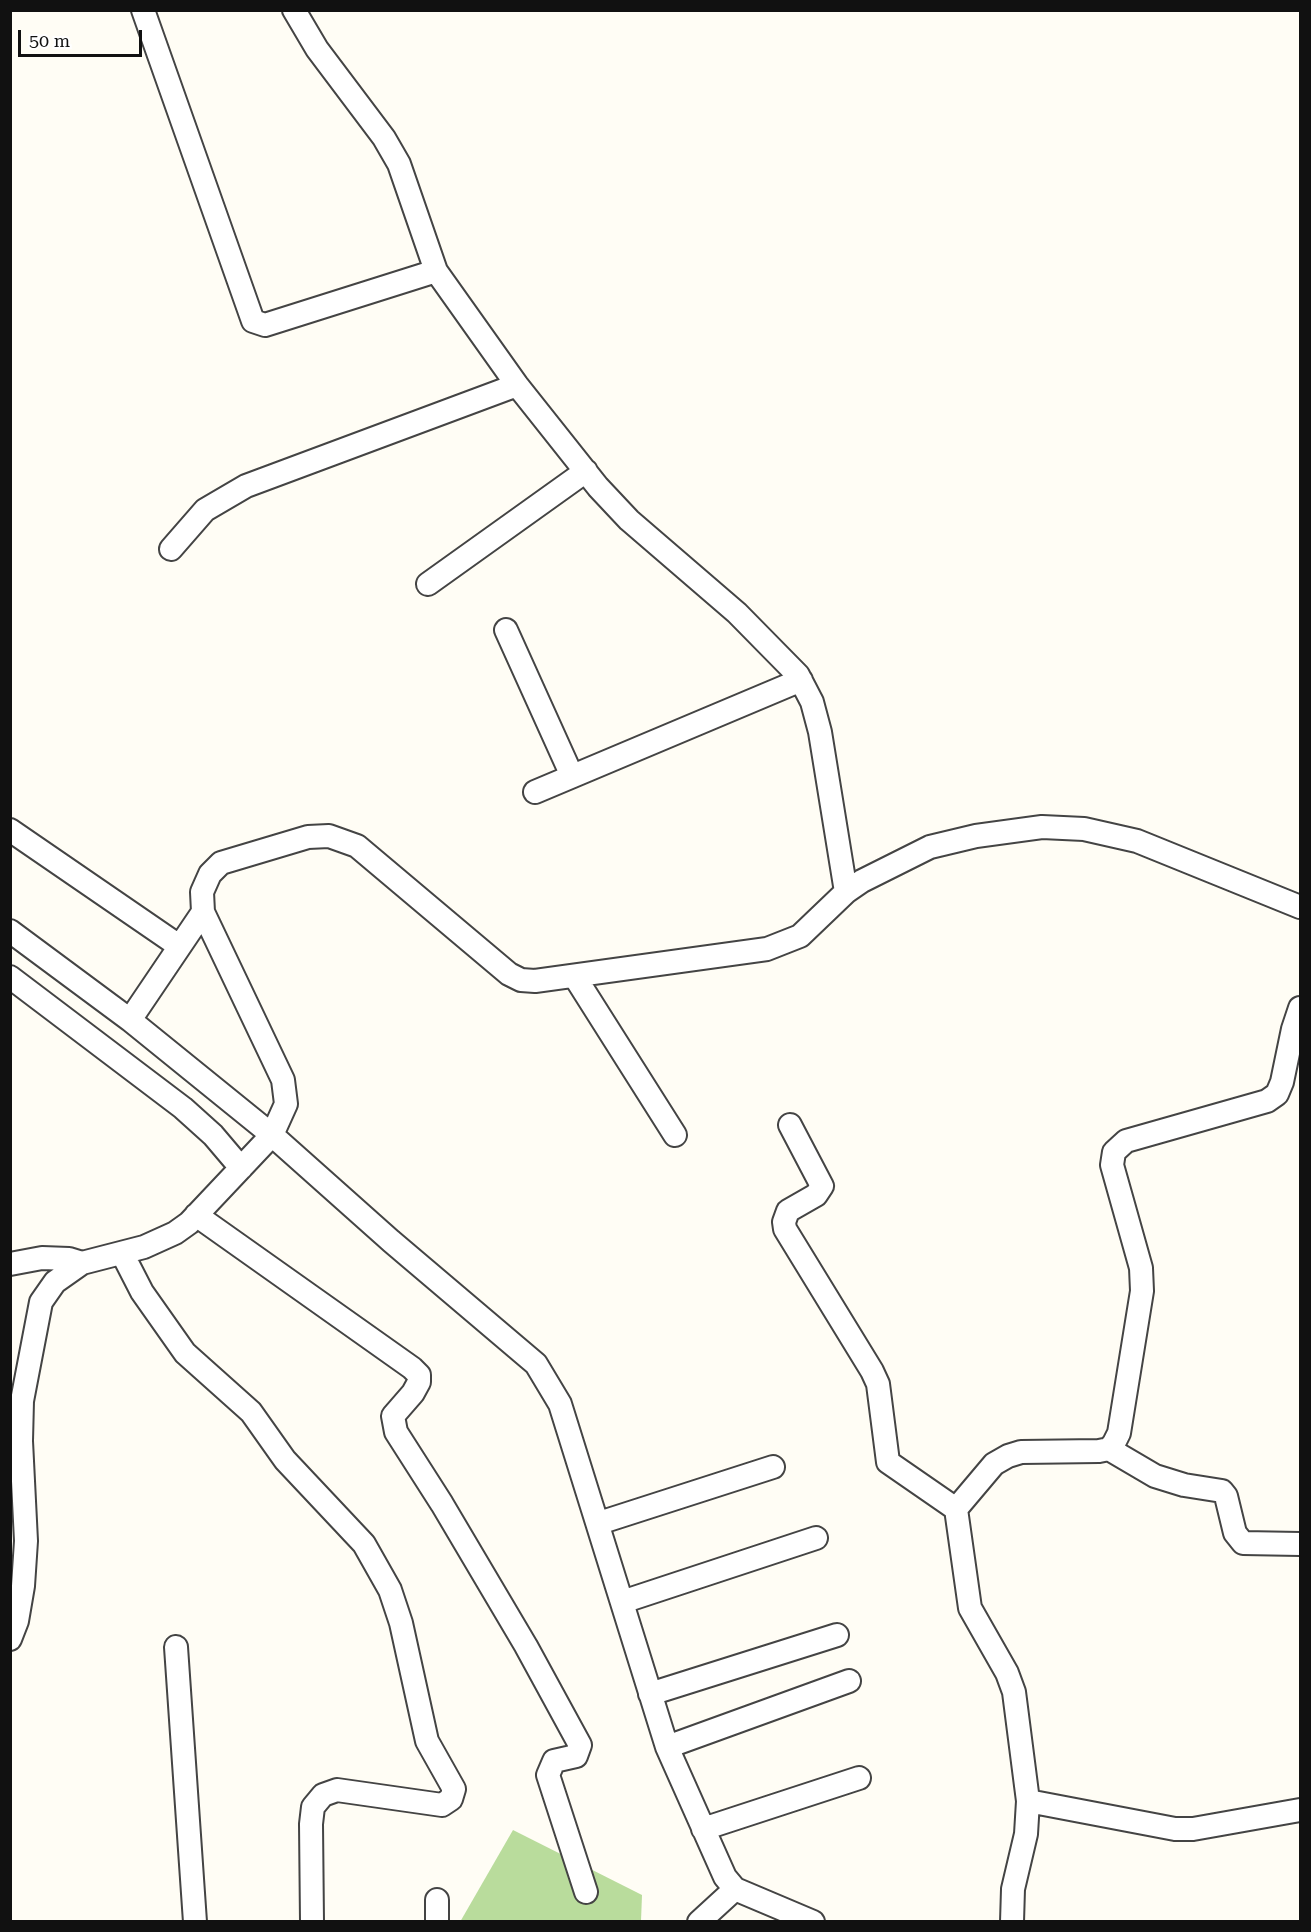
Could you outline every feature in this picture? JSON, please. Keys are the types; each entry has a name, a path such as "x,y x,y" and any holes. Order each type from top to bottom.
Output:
{"street":[{"path":"143,10 253,321 265,325 436,271"},
{"path":"294,10 317,49 384,138 399,164 436,271 517,385 586,471 629,520 737,613 801,681 812,702 820,732 846,892"},
{"path":"171,549 205,510 246,486 517,385"},
{"path":"428,584 586,471"},
{"path":"506,630 572,776"},
{"path":"536,792 801,681"},
{"path":"10,1639 21,1598 26,1541 21,1441 22,1401 41,1302 55,1282 82,1263 122,1253 175,1233 196,1215 269,1139 286,1104 284,1080 203,912 202,892 210,874 221,863 308,837 329,836 364,851 509,974 521,980 535,981 767,949 800,936 846,892 870,877 930,847 976,836 1042,827 1084,830 1137,841 1300,907"},
{"path":"10,830 179,946"},
{"path":"129,1020 203,912"},
{"path":"10,931 129,1020 536,1364 560,1404 667,1747 725,1877 735,1889 781,1915 813,1922"},
{"path":"575,976 675,1135"},
{"path":"10,977 183,1108 244,1164"},
{"path":"1109,1449 1119,1433 1142,1291 1141,1268 1112,1165 1114,1152 1126,1141 1267,1101 1277,1094 1300,1008"},
{"path":"790,1125 822,1186 816,1195 788,1211 784,1222 785,1229 878,1384 888,1462 956,1509 970,1608 1007,1673 1014,1692 1028,1801 1026,1834 1012,1898 1012,1922"},
{"path":"196,1215 419,1375 419,1382 413,1393 393,1416 396,1432 514,1625 580,1745 576,1756 554,1761 548,1775 586,1892"},
{"path":"122,1253 146,1300 185,1353 251,1412 285,1460 336,1511 369,1552 390,1590 400,1623 427,1741 454,1790 451,1799 442,1805 337,1790 323,1795 313,1807 311,1824 312,1922"},
{"path":"10,1264 42,1258 69,1259 82,1263"},
{"path":"956,1509 994,1464 1008,1456 1021,1452 1109,1449 1155,1476 1184,1485 1222,1491 1226,1496 1235,1533 1244,1543 1300,1544"},
{"path":"599,1523 773,1467"},
{"path":"622,1602 816,1539"},
{"path":"650,1694 837,1635"},
{"path":"176,1647 195,1922"},
{"path":"667,1747 849,1681"},
{"path":"703,1829 860,1778"},
{"path":"1028,1801 1152,1827 1175,1829 1193,1829 1300,1810"},
{"path":"699,1922 735,1889"}],"green space":[{"path":"513,1830 642,1895 641,1921 460,1922"}]}
